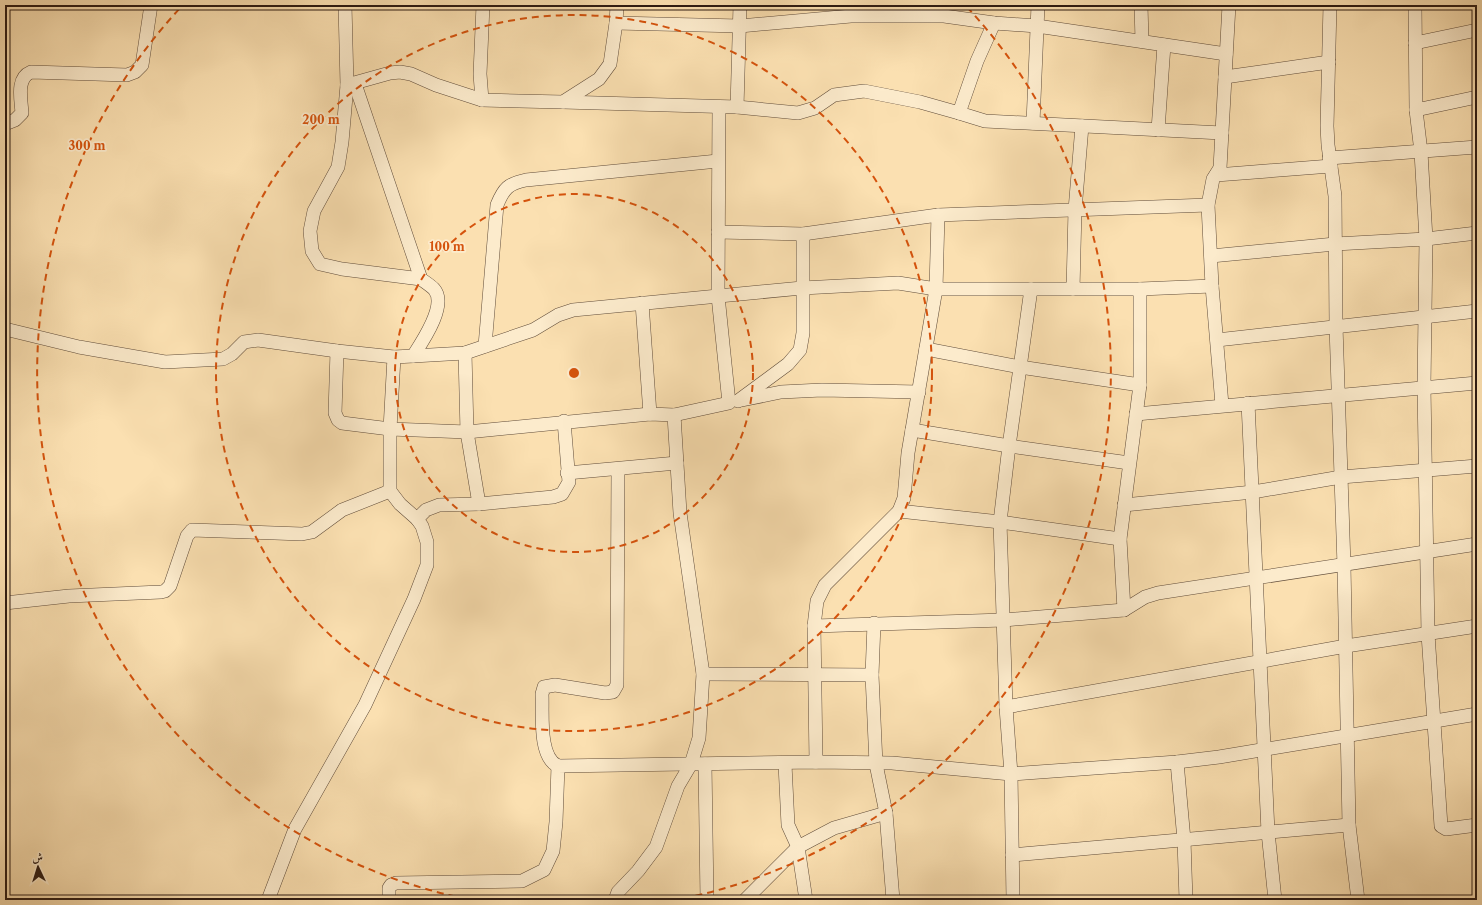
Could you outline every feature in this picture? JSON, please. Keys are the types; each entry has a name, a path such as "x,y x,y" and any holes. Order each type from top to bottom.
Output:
{"street":[{"path":"5,124 15,120 22,113 21,81 24,74 30,72 126,75 136,72 142,65 150,5"},
{"path":"345,5 351,85 338,167 314,211 310,231 312,251 320,264 342,269 421,279 435,289 438,300 435,318 424,339 412,356"},
{"path":"482,100 480,74 483,5"},
{"path":"563,102 599,79 610,64 617,5"},
{"path":"737,107 740,5"},
{"path":"836,5 836,18"},
{"path":"1033,123 1038,5"},
{"path":"1141,5 1142,41"},
{"path":"1222,405 1212,286 1208,205 1216,175 1220,168 1229,5"},
{"path":"1330,5 1327,126 1335,196 1336,326 1344,566 1349,825 1358,900"},
{"path":"1415,5 1416,110 1421,152 1426,239 1424,387 1428,634 1433,721 1442,828 1446,829 1477,825"},
{"path":"616,23 740,26 869,15 945,11 994,23 1037,26 1226,54"},
{"path":"960,112 977,61 994,23"},
{"path":"1415,43 1477,30"},
{"path":"1158,130 1164,45"},
{"path":"1225,77 1329,62"},
{"path":"351,85 390,73 400,72 411,74 436,85 482,100 737,107 806,112 815,108 834,95 864,91 960,112 985,121 1222,133"},
{"path":"351,85 421,279"},
{"path":"1416,110 1477,97"},
{"path":"719,107 718,296 733,402"},
{"path":"1073,289 1075,210 1082,126"},
{"path":"1216,175 1477,147"},
{"path":"485,346 497,205 502,192 512,183 526,180 718,161"},
{"path":"718,232 803,234 938,215 1208,205"},
{"path":"816,762 814,626 817,601 825,585 899,511 904,498 912,430 936,289 938,215"},
{"path":"1211,256 1335,244 1426,239 1477,233"},
{"path":"733,402 788,364 800,350 803,333 803,234"},
{"path":"5,328 79,347 165,362 223,359 232,354 244,342 258,340 394,357 465,353 533,330 558,315 573,310 802,288 898,283 936,289 1140,289 1212,286"},
{"path":"1013,900 1011,774 1006,707 1000,522 1008,446 1031,289"},
{"path":"1124,610 1120,539 1140,384 1140,289"},
{"path":"642,303 650,414"},
{"path":"1216,340 1477,311"},
{"path":"926,349 1020,366 1140,384"},
{"path":"337,351 335,414 338,420 342,423 390,428 467,432 564,421 650,414 674,415 781,392 815,390 919,392"},
{"path":"465,353 467,432 479,504"},
{"path":"268,900 295,829 365,705 427,565 427,542 425,534 416,519 400,504 390,491 390,428 394,357"},
{"path":"1136,414 1338,394 1477,383"},
{"path":"1248,403 1268,832 1275,900"},
{"path":"615,900 618,892 638,871 656,847 678,786 691,764 699,738 703,674 680,513 674,415"},
{"path":"416,519 432,506 479,504 553,497 562,494 569,482 567,473 564,421"},
{"path":"912,430 1008,446 1129,463"},
{"path":"567,473 677,463"},
{"path":"1124,505 1253,492 1341,477 1477,466"},
{"path":"618,468 617,685 613,692 606,694 555,685 544,687 542,694 544,748 547,758 558,766 785,764 816,762 876,764 892,763 1011,774 1178,762 1347,737 1477,714"},
{"path":"5,603 69,596 165,591 170,586 186,538 192,530 302,534 312,532 342,510 390,491"},
{"path":"899,511 1000,522 1120,539"},
{"path":"814,626 1004,620 1124,610 1152,594 1344,566 1477,544"},
{"path":"874,623 872,675 876,764 886,813 893,900"},
{"path":"1006,707 1346,646 1477,626"},
{"path":"703,674 872,675"},
{"path":"1178,762 1184,840 1186,900"},
{"path":"704,764 707,900"},
{"path":"785,764 788,825 798,847 806,900"},
{"path":"389,900 389,888 391,884 396,883 522,881 544,870 553,852 556,822 558,766"},
{"path":"745,900 798,847 834,828 886,813"},
{"path":"1012,855 1349,825"}]}
